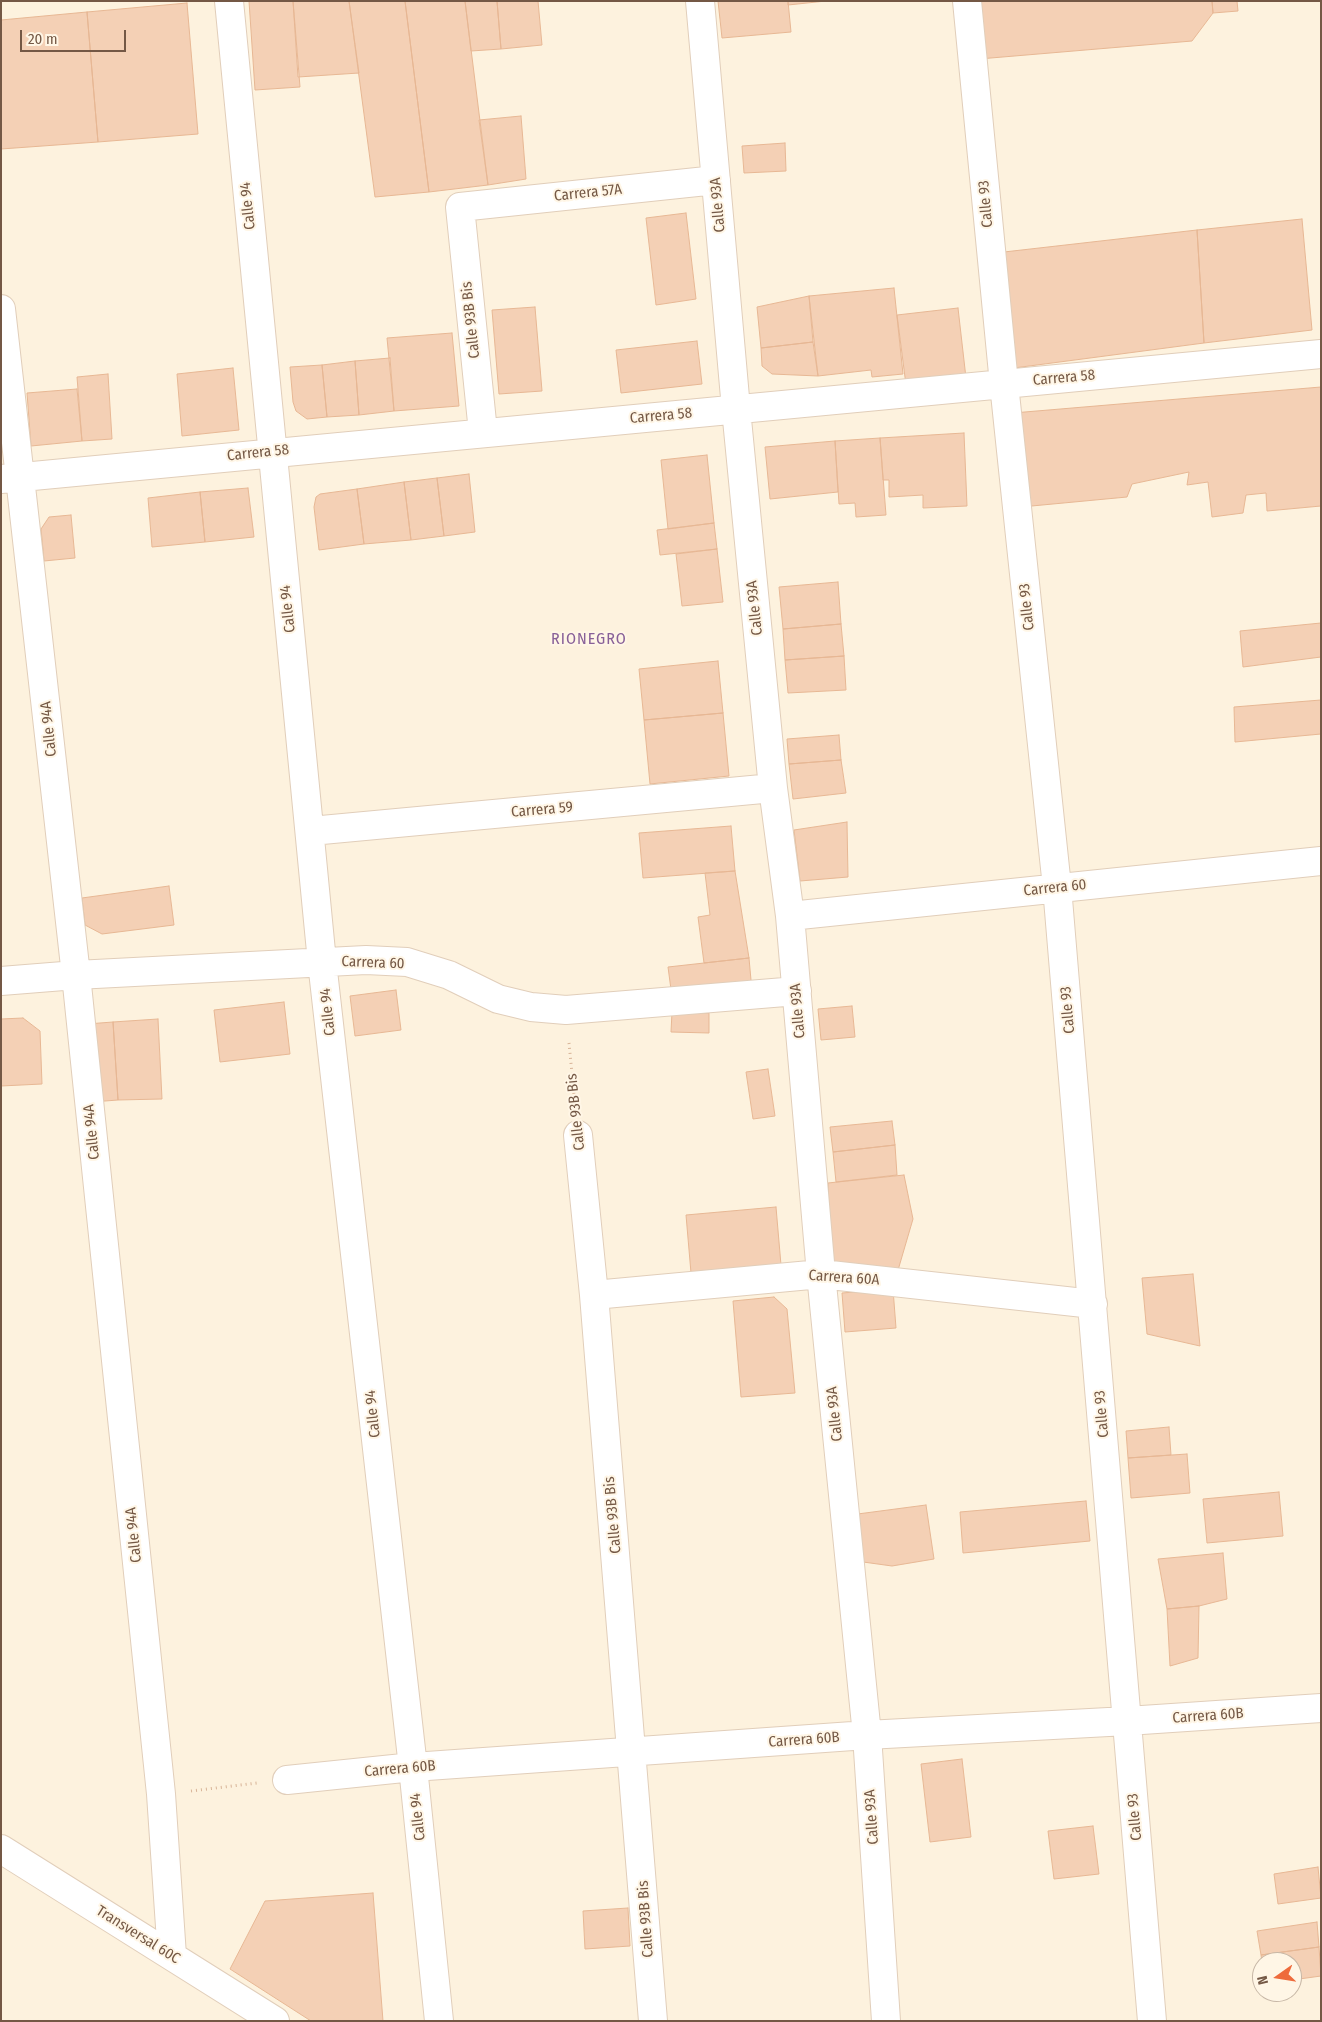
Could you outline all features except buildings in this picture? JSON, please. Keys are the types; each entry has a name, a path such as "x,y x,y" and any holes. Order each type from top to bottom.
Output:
{"street":[{"name":"Calle 94","path":"229,1 272,452 311,831 322,962 413,1767 439,2021"},
{"name":"Calle 93A","path":"700,1 736,409 773,788 790,916 821,1274 867,1736 886,2021"},
{"name":"Calle 93","path":"967,1 1004,384 1057,887 1152,2021"},
{"name":"Carrera 57A","path":"460,207 716,180"},
{"name":"Calle 93B Bis","path":"460,207 483,432"},
{"name":"Calle 94A","path":"1,309 11,478 76,975 161,1794 172,1956"},
{"name":"Carrera 58","path":"11,478 1321,354"},
{"name":"Carrera 59","path":"311,831 773,788"},
{"name":"Carrera 60","path":"790,916 1321,861"},
{"name":"Carrera 60","path":"1,981 76,975 366,960 408,962 449,975 498,999 531,1007 566,1010 797,991"},
{"name":"Calle 93B Bis","path":"578,1135 594,1295 654,2021"},
{"name":"Carrera 60A","path":"594,1295 821,1274 1093,1304"},
{"name":"Carrera 60B","path":"287,1780 413,1767 1321,1708"},
{"name":"Transversal 60C","path":"1,1849 275,2021"}],"path":[{"name":"Calle 93B Bis","path":"566,1010 578,1135"},
{"path":"161,1794 287,1780"}],"district":[{"name":"RIONEGRO","path":"589,640"}]}
